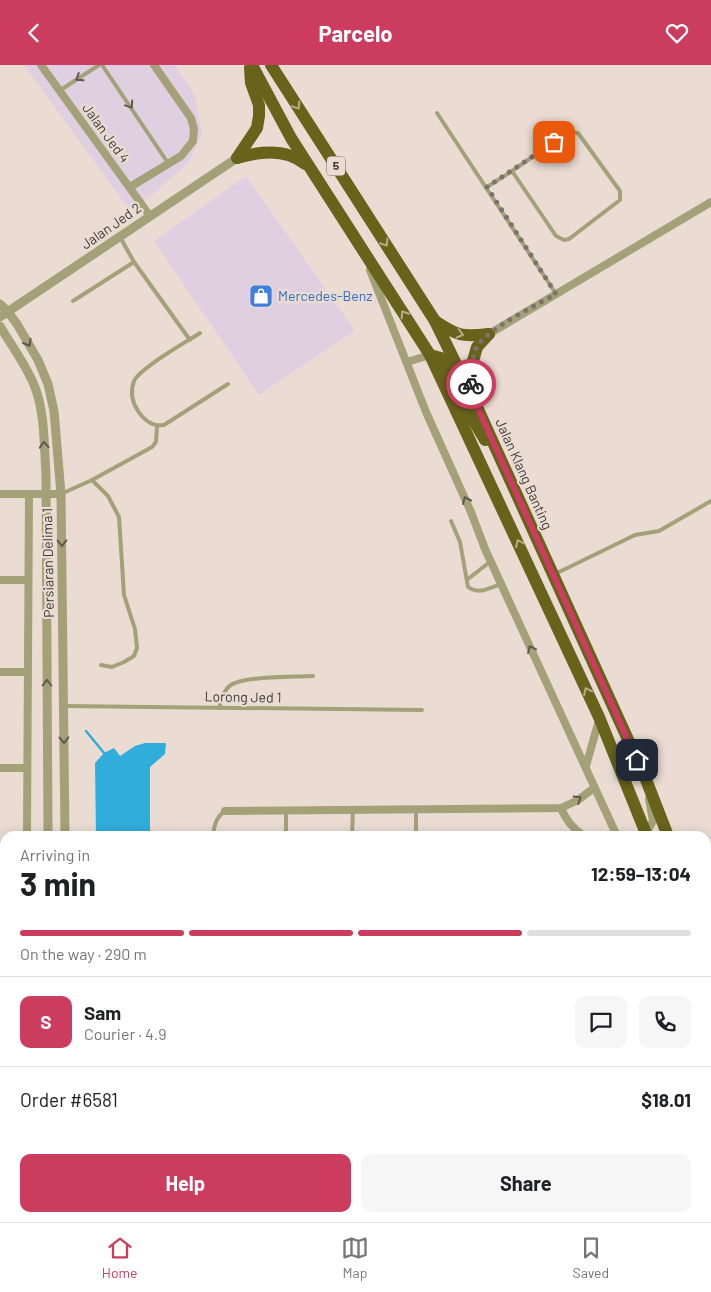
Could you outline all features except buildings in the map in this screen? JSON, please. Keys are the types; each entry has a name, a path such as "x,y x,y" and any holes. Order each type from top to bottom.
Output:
{"highway":[{"path":"237,157 257,128 260,116 256,95 251,83 250,65"},
{"name":"5","path":"250,65 290,139 430,355 600,717 642,831"},
{"name":"Jalan Klang Banting","path":"271,65 435,321 471,393 520,500 645,777 666,831"},
{"path":"237,157 272,152 295,157 307,166"},
{"path":"435,321 455,334 470,336 489,334"},
{"path":"471,393 473,361 477,347 489,334"},
{"path":"430,355 441,357 447,364 473,420 520,500"}],"street":[{"name":"Jalan Jed 4","path":"41,65 150,216"},
{"path":"130,187 169,164 187,150 193,141 194,129 191,118 154,65"},
{"name":"Jalan Jed 2","path":"0,317 237,157"},
{"path":"489,334 711,202"},
{"path":"362,249 426,412 472,512 501,584 615,831"},
{"name":"Persiaran Delima 1","path":"0,304 8,312 38,361 48,384 54,411 61,494 65,831"},
{"name":"Persiaran Delima 1","path":"0,326 26,368 36,390 41,415 46,494 48,831"},
{"path":"407,362 430,355"},
{"path":"0,494 61,494"},
{"path":"25,831 29,494"},
{"path":"0,580 28,580"},
{"path":"0,672 28,672"},
{"path":"586,766 600,717"},
{"path":"0,768 27,768"},
{"path":"645,777 653,821 646,831"},
{"path":"225,811 560,808 578,800 594,788"},
{"path":"560,808 565,819 576,831"}],"lane":[{"path":"59,91 101,65 169,164"},
{"path":"437,113 556,294"},
{"path":"487,187 568,132 575,132 578,133 620,191 620,200 569,239 560,239 556,236 512,171"},
{"path":"120,237 134,262 190,340"},
{"path":"73,301 134,262"},
{"path":"200,333 142,371 134,381 132,402 141,415 157,426 170,423 228,384"},
{"path":"61,494 92,480 152,447 156,442 157,426"},
{"path":"92,480 108,496 119,517 124,595 135,629 137,648 134,656 124,662 112,667 101,665"},
{"path":"553,575 635,535 659,531 711,501"},
{"path":"451,521 460,541 468,587 473,591 479,592 501,584"},
{"path":"468,579 491,561"},
{"path":"219,708 224,692 234,683 251,679 313,676"},
{"name":"Lorong Jed 1","path":"64,707 422,711"},
{"path":"352,831 353,809"},
{"path":"416,809 416,831"},
{"path":"286,810 286,831"},
{"path":"214,831 216,820 225,811"}],"shaded area":[{"path":"24,65 175,65 195,96 202,134 189,162 153,194 129,209"},
{"name":"Mercedes-Benz","path":"246,176 355,331 259,395 154,241"}],"water":[{"path":"145,743 166,743 165,754 150,767 150,831 96,831 95,763 104,753 114,748 120,756 135,746"}],"waterway":[{"path":"86,731 104,753"}],"way so far":[{"path":"471,384 473,361 477,347 489,334 556,294 487,187 554,142"}],"place":[{"name":"Mercedes-Benz","path":"261,296"}],"route":[{"path":"471,384 471,393 637,760"}]}
